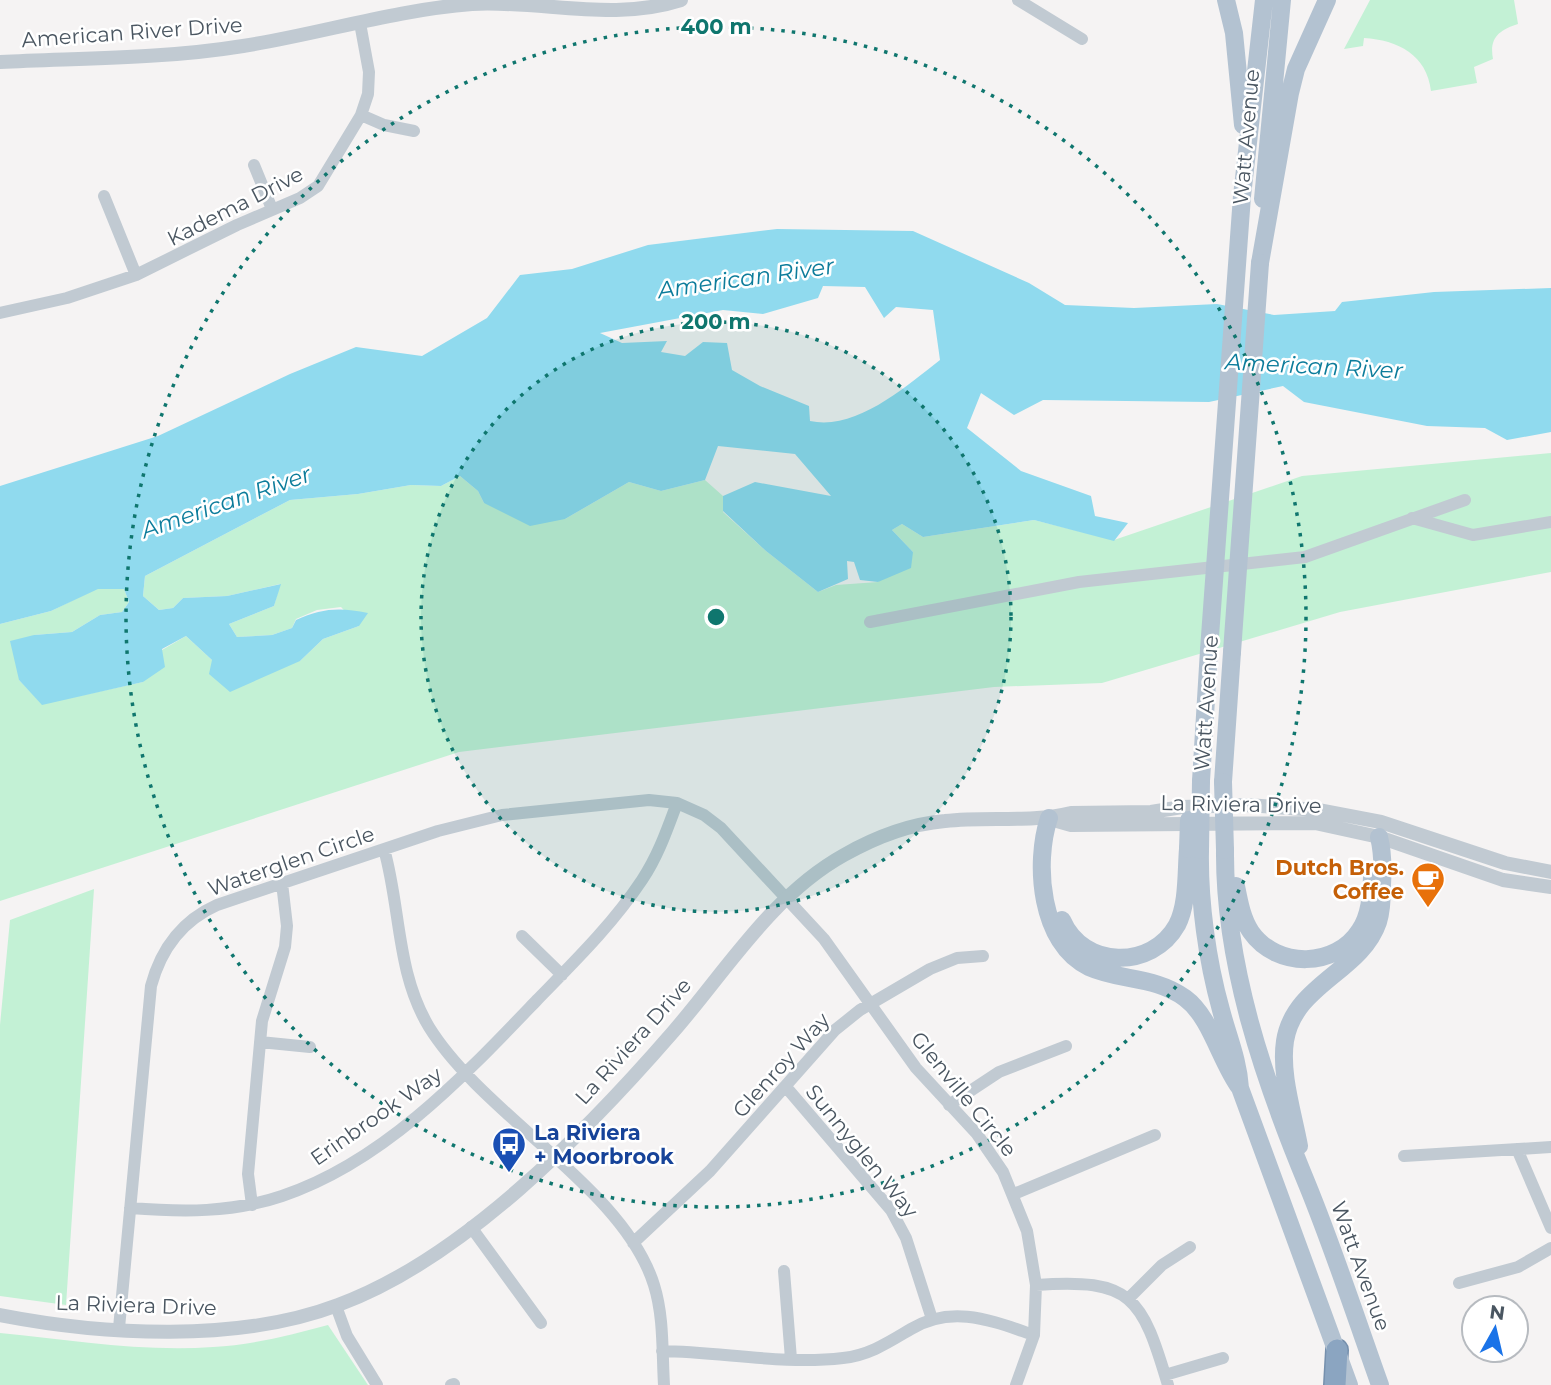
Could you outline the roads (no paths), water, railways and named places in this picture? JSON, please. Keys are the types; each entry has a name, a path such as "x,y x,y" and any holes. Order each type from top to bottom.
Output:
{"highway":[{"path":"1335,1385 1336,1350"}],"main road":[{"path":"1226,0 1234,33 1246,146"},
{"name":"Watt Avenue","path":"1194,849 1246,146 1264,0"},
{"name":"Watt Avenue","path":"1282,0 1269,197 1260,263 1223,782 1224,883 1250,1018 1289,1146 1307,1184 1380,1385"},
{"path":"1269,197 1296,69 1327,0"},
{"path":"1049,818 1054,840 1054,892 1065,928 1092,951 1114,958 1143,955 1159,947 1179,922 1194,849"},
{"path":"1049,818 1042,840 1046,898 1052,924 1070,956 1090,967 1165,986 1187,999 1203,1018 1225,1068 1240,1088"},
{"path":"1225,850 1249,930 1272,951 1297,960 1318,959 1348,944 1367,916 1374,852 1379,837"},
{"path":"1307,1184 1287,1085 1285,1040 1293,1018 1307,996 1359,951 1378,922 1383,853 1379,837"},
{"path":"1194,849 1212,968 1221,1011 1238,1064 1240,1088 1349,1385"}],"street":[{"name":"American River Drive","path":"0,62 220,49 438,8 517,1 618,11 654,8 681,0"},
{"path":"1018,0 1082,39"},
{"name":"Kadema Drive","path":"0,313 67,298 136,275 306,195 323,181 361,115 368,94 369,72 360,23"},
{"path":"361,115 384,125 414,131"},
{"path":"254,166 272,209"},
{"path":"104,196 136,275"},
{"path":"870,622 1079,582 1305,557 1465,500"},
{"path":"1412,518 1473,535 1551,522"},
{"name":"Waterglen Circle","path":"119,1328 151,986 160,958 176,934 198,915 282,883 470,822 534,810 649,800 677,803 716,824 787,898"},
{"name":"Erinbrook Way","path":"130,1208 195,1212 252,1205 282,1196 331,1175 432,1104 466,1074 595,940 642,881 660,848 677,803"},
{"name":"La Riviera Drive","path":"0,1315 160,1331 227,1330 336,1306 402,1274 471,1227 523,1187 659,1049 787,898 840,857 902,830 946,820 1049,818 1071,813 1152,812 1182,807 1271,805 1318,810 1381,822 1492,859 1551,872"},
{"name":"La Riviera Drive","path":"1049,818 1071,825 1315,823 1379,837 1441,861 1531,885 1551,887"},
{"path":"384,849 396,901 400,944 412,991 429,1027 466,1074 600,1202 633,1242 648,1269 658,1299 664,1385"},
{"path":"1531,885 1551,881"},
{"path":"252,1205 248,1174 260,1042 265,1008 285,947 286,911 282,883"},
{"name":"Glenville Circle","path":"787,898 824,939 916,1068 988,1149 1014,1194 1027,1231 1036,1284 1034,1335 1016,1385"},
{"path":"522,936 562,975"},
{"name":"Glenroy Way","path":"633,1242 710,1171 835,1030 871,1004 944,962 983,956"},
{"path":"260,1042 310,1047"},
{"path":"949,1105 999,1072 1066,1046"},
{"name":"Sunnyglen Way","path":"786,1087 891,1210 906,1238 932,1319"},
{"path":"1014,1194 1155,1135"},
{"path":"1404,1156 1551,1147"},
{"path":"1517,1149 1551,1228"},
{"path":"471,1227 541,1323"},
{"path":"1128,1299 1162,1265 1190,1247"},
{"path":"1459,1283 1508,1271 1551,1248"},
{"path":"784,1271 791,1359"},
{"path":"1036,1284 1093,1283 1128,1299 1146,1321 1166,1380 1223,1357"},
{"path":"336,1306 347,1336 377,1385"},
{"path":"662,1352 839,1359 865,1354 932,1319 955,1315 978,1317 1034,1335"}],"water":[{"name":"American River","path":"777,229 913,231 1029,283 1065,305 1134,308 1217,304 1274,315 1335,311 1342,302 1434,292 1551,288 1551,432 1507,440 1485,428 1427,426 1304,402 1283,386 1209,402 1043,400 1014,415 981,393 967,428 1021,471 1091,496 1095,516 1128,523 1114,541 1034,520 923,537 902,524 892,530 913,552 911,568 878,582 860,580 854,562 847,561 848,579 818,592 766,551 723,511 723,496 755,482 831,496 795,454 718,446 705,480 661,491 629,482 565,519 530,526 484,503 478,491 460,476 441,486 411,485 358,494 290,500 145,576 143,596 159,610 173,608 183,598 227,596 281,584 274,606 229,624 237,637 272,635 292,628 296,620 331,610 368,613 359,626 323,639 300,661 230,692 209,674 212,660 186,636 162,649 165,667 143,682 42,705 19,680 10,641 34,635 72,632 100,615 122,612 129,602 124,589 98,589 51,611 0,624 0,486 158,436 290,374 356,347 422,356 487,318 520,275 572,269 648,245","holes":["823,286 865,287 884,318 896,307 933,310 940,360 896,394 845,419 810,421 809,406 760,386 732,370 727,343 703,342 685,356 661,352 667,341 622,343 600,333 723,310 763,314 818,298"]}],"place":[{"name":"Dutch Bros. Coffee","path":"1428,909"},
{"name":"La Riviera + Moorbrook","path":"509,1174"}]}
